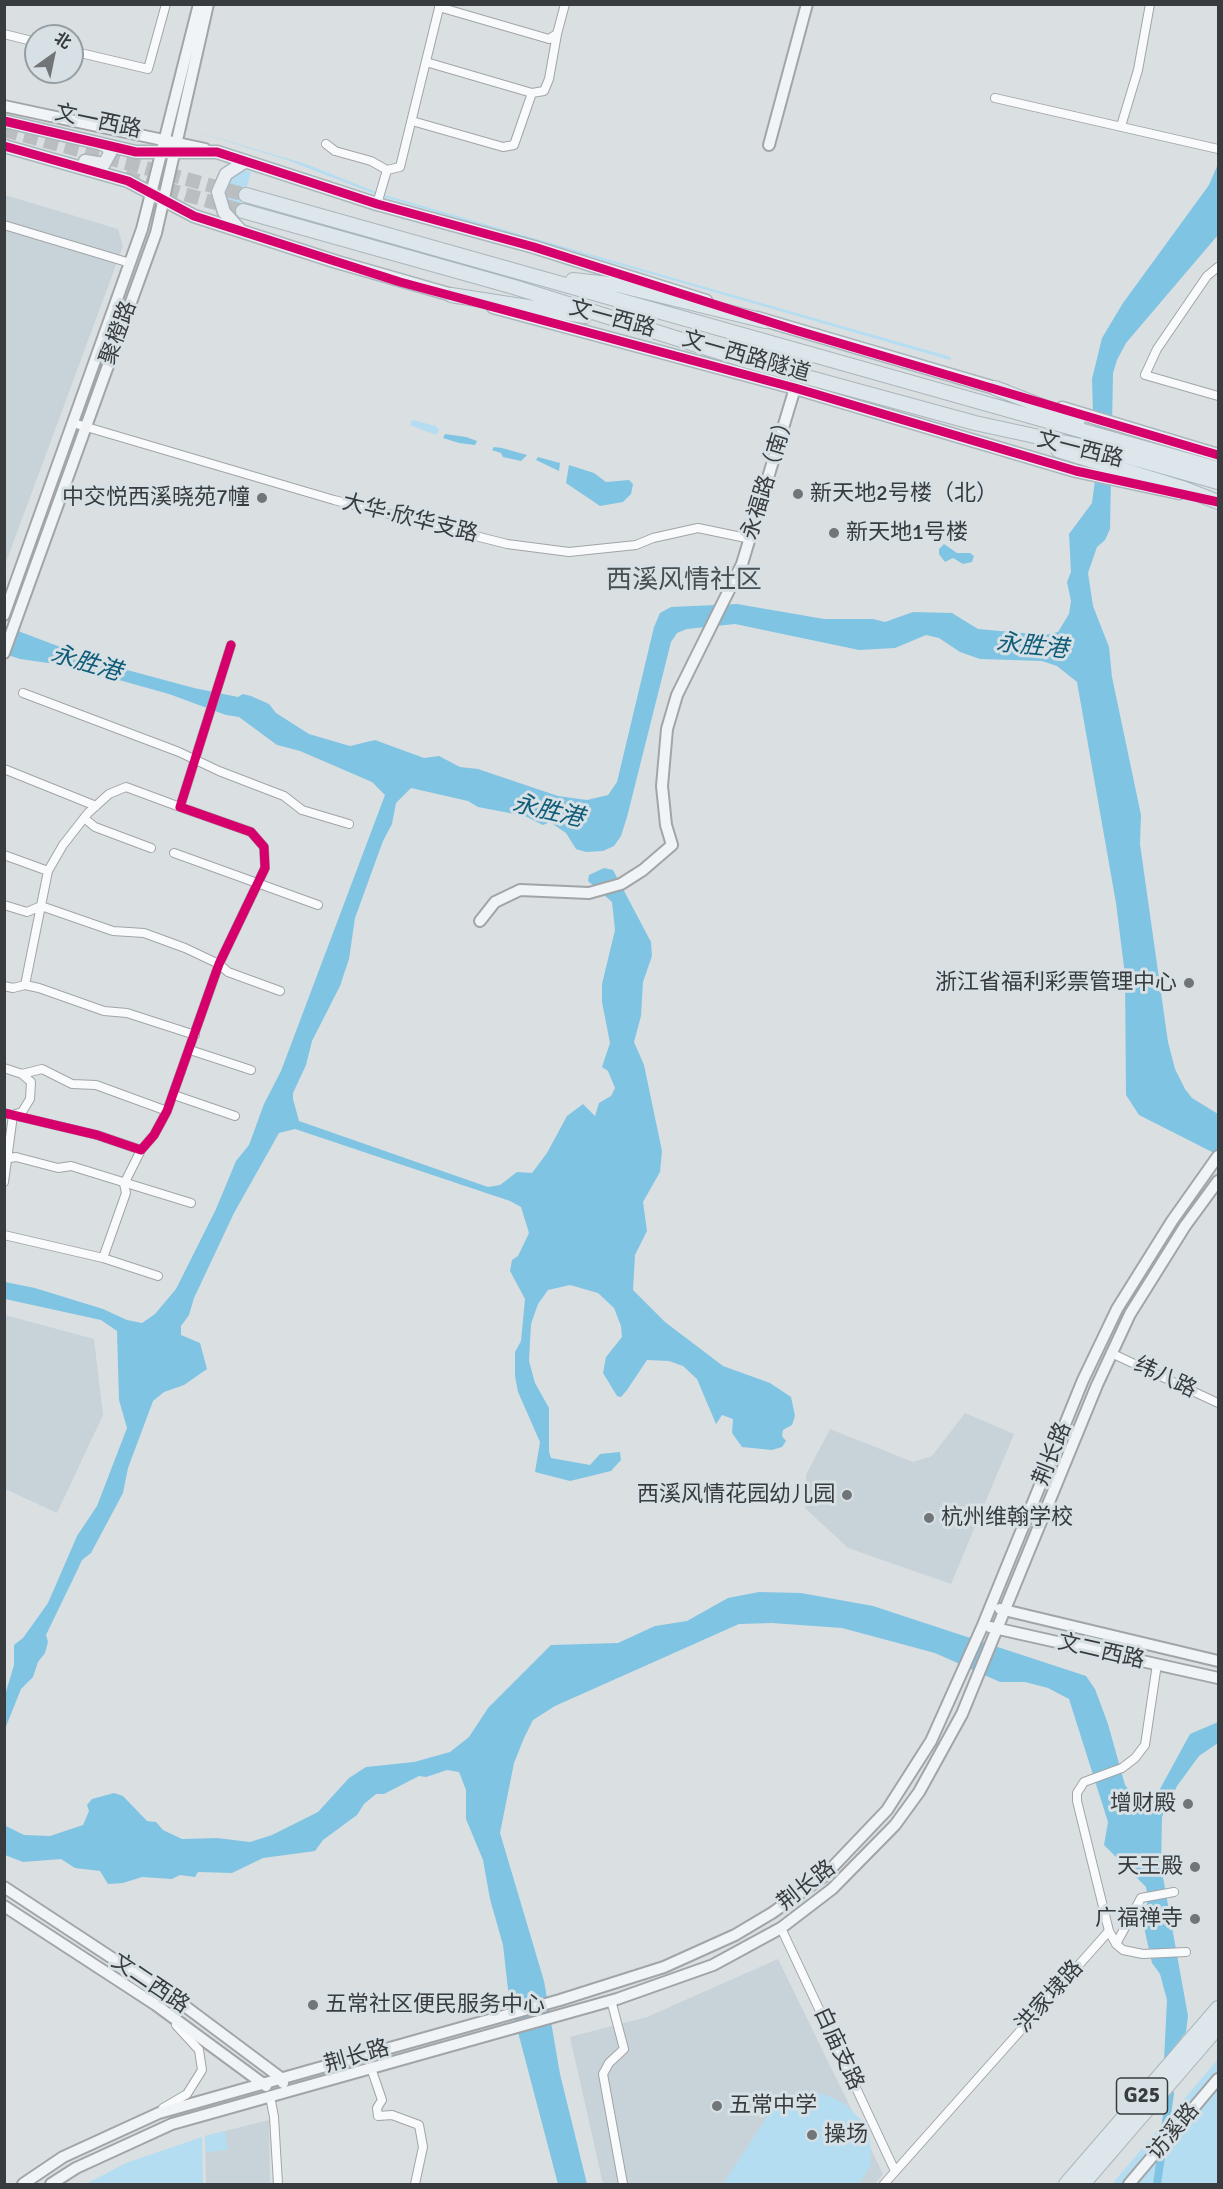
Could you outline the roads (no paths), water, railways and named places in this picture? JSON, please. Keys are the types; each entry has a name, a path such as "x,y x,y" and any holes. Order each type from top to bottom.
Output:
{"highway":[{"name":"文一西路隧道","path":"246,195 538,277 1086,422 1124,434 1163,453 1218,469"},
{"name":"文一西路隧道","path":"243,211 635,323 748,360 1075,451 1121,468 1218,482"},
{"path":"538,277 618,285 765,321"},
{"path":"451,295 635,323"},
{"path":"995,388 1086,422"},
{"path":"1121,468 1218,502"},
{"name":"G25","path":"1066,2184 1218,2008"},
{"name":"G25","path":"1083,2184 1218,2027"}],"main road":[{"name":"聚橙路","path":"4,653 156,233 170,147 199,4"},
{"name":"聚橙路","path":"6,608 74,423 130,263 151,194 170,147 208,4"},
{"path":"769,145 807,4"},
{"path":"4,106 170,147"},
{"name":"文一西路","path":"4,121 136,152 170,147 217,152 377,204 625,274 765,321 995,388"},
{"path":"9,147 47,152 98,165 104,164 110,153 107,146 100,143"},
{"name":"文一西路","path":"9,147 128,182 194,216 451,295 795,388 1076,471 1121,468"},
{"path":"242,231 224,212 218,192 225,174 246,161"},
{"name":"永福路（南）","path":"480,921 495,902 520,890 589,892 621,884 643,870 672,845 666,825 662,786 667,729 677,695 727,597 751,539 795,388"},
{"name":"文一西路","path":"1124,434 1218,455"},
{"name":"荆长路","path":"23,2184 63,2157 151,2116 560,2000 664,1967 735,1935 772,1913 824,1876 880,1818 909,1778 930,1741 962,1671 974,1638 983,1625 1083,1380 1117,1309 1172,1221 1217,1158"},
{"name":"荆长路","path":"51,2184 76,2168 172,2124 506,2028 564,2014 714,1965 781,1928 832,1889 895,1825 939,1756 992,1645 996,1629 1111,1353 1156,1270 1218,1180"},
{"name":"文二西路","path":"990,1607 1218,1661"},
{"name":"文二西路","path":"983,1625 1218,1678"},
{"name":"文二西路","path":"4,1887 182,2004 281,2078"},
{"name":"文二西路","path":"4,1906 156,2005 265,2084"},
{"path":"281,2078 285,2092"},
{"name":"访溪路","path":"1129,2184 1218,2079"},
{"path":"265,2084 270,2096"}],"street":[{"path":"84,54 148,69 166,4"},
{"path":"426,62 532,93 544,91 549,80 565,4"},
{"path":"1121,126 1138,70 1150,4"},
{"path":"326,144 335,151 371,161 387,170 400,167 440,6 549,39 557,34"},
{"path":"4,34 24,39"},
{"path":"412,121 503,147 514,145 532,93"},
{"path":"995,98 1218,149"},
{"path":"377,204 387,170"},
{"path":"4,225 130,263"},
{"path":"1218,267 1208,276 1157,349 1145,375 1218,396"},
{"name":"大华·欣华支路","path":"74,423 334,500 507,544 569,552 636,545 652,538 698,528 751,539"},
{"path":"6,608 20,609"},
{"path":"180,807 231,645"},
{"path":"23,693 93,718 284,796 302,810 349,824"},
{"path":"4,769 96,806"},
{"path":"25,985 48,872 63,845 84,818 109,794 126,788 251,832 264,847 265,868 219,964 167,1111 154,1135 141,1150 124,1184 126,1193 103,1258"},
{"path":"84,818 95,827 151,849"},
{"path":"174,853 318,904"},
{"path":"4,855 48,872"},
{"path":"4,905 27,912 41,906 112,931 144,933 185,948 219,964 228,972 280,991"},
{"path":"4,986 14,988 25,985 104,1011 127,1013 195,1035"},
{"path":"190,1050 251,1070"},
{"path":"4,1068 22,1074 31,1082 30,1099 22,1112 9,1114"},
{"path":"22,1074 42,1069 72,1084 96,1085 167,1111"},
{"path":"174,1095 235,1116"},
{"path":"9,1114 97,1135 141,1150"},
{"path":"4,1182 8,1168 5,1159 9,1114"},
{"path":"5,1159 16,1157 58,1168 71,1166 191,1203"},
{"path":"4,1235 103,1258 158,1276"},
{"name":"纬八路","path":"1111,1353 1218,1403"},
{"path":"1157,1665 1145,1745 1135,1758 1122,1768 1090,1779 1079,1786 1077,1801 1110,1931 1116,1944 1123,1950 1143,1954 1182,1951"},
{"path":"1116,1944 1134,1908 1145,1895 1171,1891"},
{"name":"白庙支路","path":"781,1928 895,2171"},
{"name":"洪家埭路","path":"884,2184 1110,1931"},
{"path":"611,2000 624,2049 609,2063 603,2074 623,2184"},
{"path":"151,2116 187,2094 202,2070 199,2050 156,2005"},
{"path":"371,2068 382,2100 377,2108 378,2116 392,2115 419,2125 423,2147 415,2184"},
{"path":"270,2096 274,2117 278,2184"}],"water":[{"name":"永胜港","path":"1218,164 1218,235 1126,343 1117,360 1113,373 1110,529 1105,540 1097,547 1088,573 1093,606 1109,647 1112,677 1141,815 1140,844 1168,1042 1175,1069 1185,1089 1192,1098 1218,1114 1218,1155 1139,1115 1126,1095 1125,975 1116,903 1077,682 1057,666 1042,661 980,659 960,652 939,638 926,635 895,648 859,650 735,624 687,629 677,633 671,642 627,817 621,836 614,846 603,851 586,852 576,849 566,833 550,822 543,825 525,816 478,807 468,801 411,788 396,803 392,824 383,841 355,918 349,959 340,986 312,1041 306,1065 293,1093 293,1099 299,1121 488,1187 500,1185 517,1172 532,1173 547,1153 567,1116 583,1104 595,1116 599,1103 611,1096 615,1088 608,1071 602,1067 610,1043 602,1002 602,984 615,930 612,902 588,881 589,875 604,868 613,870 651,942 652,956 643,982 641,1016 634,1042 644,1065 662,1151 660,1172 643,1202 647,1231 635,1255 633,1290 665,1322 723,1366 770,1383 791,1397 795,1416 792,1425 783,1430 782,1436 786,1441 782,1447 772,1450 742,1447 732,1433 733,1419 722,1415 716,1424 697,1379 683,1366 669,1361 647,1360 627,1390 621,1397 617,1396 603,1373 606,1357 622,1337 621,1326 614,1308 598,1293 570,1285 548,1290 538,1304 531,1324 529,1361 535,1383 549,1408 549,1452 551,1458 590,1465 600,1454 620,1452 621,1460 611,1471 570,1481 535,1472 540,1442 518,1392 515,1376 515,1352 521,1341 525,1299 510,1271 512,1260 518,1256 529,1233 521,1207 510,1201 295,1129 279,1133 234,1213 194,1298 189,1315 181,1326 181,1335 200,1343 207,1369 184,1385 164,1392 153,1401 128,1468 123,1493 91,1553 82,1560 46,1635 48,1642 45,1653 38,1662 33,1677 21,1689 5,1729 5,1695 14,1665 14,1645 23,1638 48,1603 77,1536 97,1506 127,1428 119,1400 117,1331 101,1320 5,1299 5,1282 35,1288 103,1309 127,1320 142,1323 155,1314 176,1289 216,1209 236,1161 249,1145 264,1104 281,1071 385,795 372,782 300,751 277,745 239,717 226,715 169,694 69,666 20,659 5,654 5,626 105,664 194,688 238,697 243,694 251,696 269,704 276,713 309,734 350,746 375,740 424,758 439,756 460,767 478,769 558,796 587,800 608,795 617,782 654,627 660,613 671,607 737,604 824,619 873,619 885,622 913,612 952,613 978,629 1045,635 1058,632 1069,614 1071,601 1067,582 1071,572 1069,534 1092,503 1095,480 1092,379 1102,338 1123,303 1209,185"},
{"path":"445,434 477,441 475,445 459,443 443,438"},
{"path":"494,447 527,455 521,461 503,457 501,453 492,450"},
{"path":"538,457 560,463 559,471 536,460"},
{"path":"569,465 594,473 606,482 629,480 633,484 631,494 623,502 600,506 566,483"},
{"path":"944,544 957,553 970,553 974,556 972,562 963,564 953,558 945,562 939,554 939,549"},
{"path":"759,1592 801,1593 873,1606 1086,1676 1095,1689 1108,1724 1125,1785 1135,1798 1144,1804 1155,1798 1190,1734 1218,1722 1218,1743 1199,1756 1177,1786 1162,1817 1161,1866 1188,2016 1186,2032 1164,2060 1167,2000 1160,1974 1152,1963 1143,1923 1148,1899 1146,1887 1104,1845 1108,1822 1069,1699 1048,1688 1025,1682 1000,1682 935,1653 842,1628 772,1623 739,1624 555,1706 533,1720 524,1738 514,1763 500,1833 544,1981 560,2074 587,2184 558,2184 509,1998 503,1945 490,1899 483,1860 466,1819 466,1790 459,1772 447,1770 426,1777 419,1776 384,1794 376,1794 364,1804 357,1815 323,1840 315,1851 263,1858 232,1873 198,1872 195,1877 180,1875 172,1879 142,1877 123,1883 108,1884 100,1871 75,1868 61,1859 23,1862 5,1855 4,1825 24,1835 50,1836 83,1825 89,1811 87,1805 92,1799 114,1793 123,1796 147,1821 156,1822 163,1830 182,1839 217,1838 250,1842 272,1835 318,1812 349,1778 366,1767 414,1762 450,1752 469,1737 488,1708 551,1645 618,1643 655,1626 687,1621 728,1598"}],"waterway":[{"path":"1157,2184 1170,2094"}],"tunnel":[{"path":"4,130 246,195"},
{"path":"125,177 243,211"}],"place":[{"name":"新天地2号楼（北）","path":"798,494"},
{"name":"中交悦西溪晓苑7幢","path":"262,498"},
{"name":"新天地1号楼","path":"834,533"},
{"name":"浙江省福利彩票管理中心","path":"1189,983"},
{"name":"西溪风情花园幼儿园","path":"847,1495"},
{"name":"杭州维翰学校","path":"929,1518"},
{"name":"增财殿","path":"1188,1804"},
{"name":"天王殿","path":"1195,1867"},
{"name":"广福禅寺","path":"1195,1919"},
{"name":"五常社区便民服务中心","path":"313,2005"},
{"name":"五常中学","path":"717,2106"},
{"name":"操场","path":"812,2135"}],"district":[{"name":"西溪风情社区","path":"684,581"}]}
